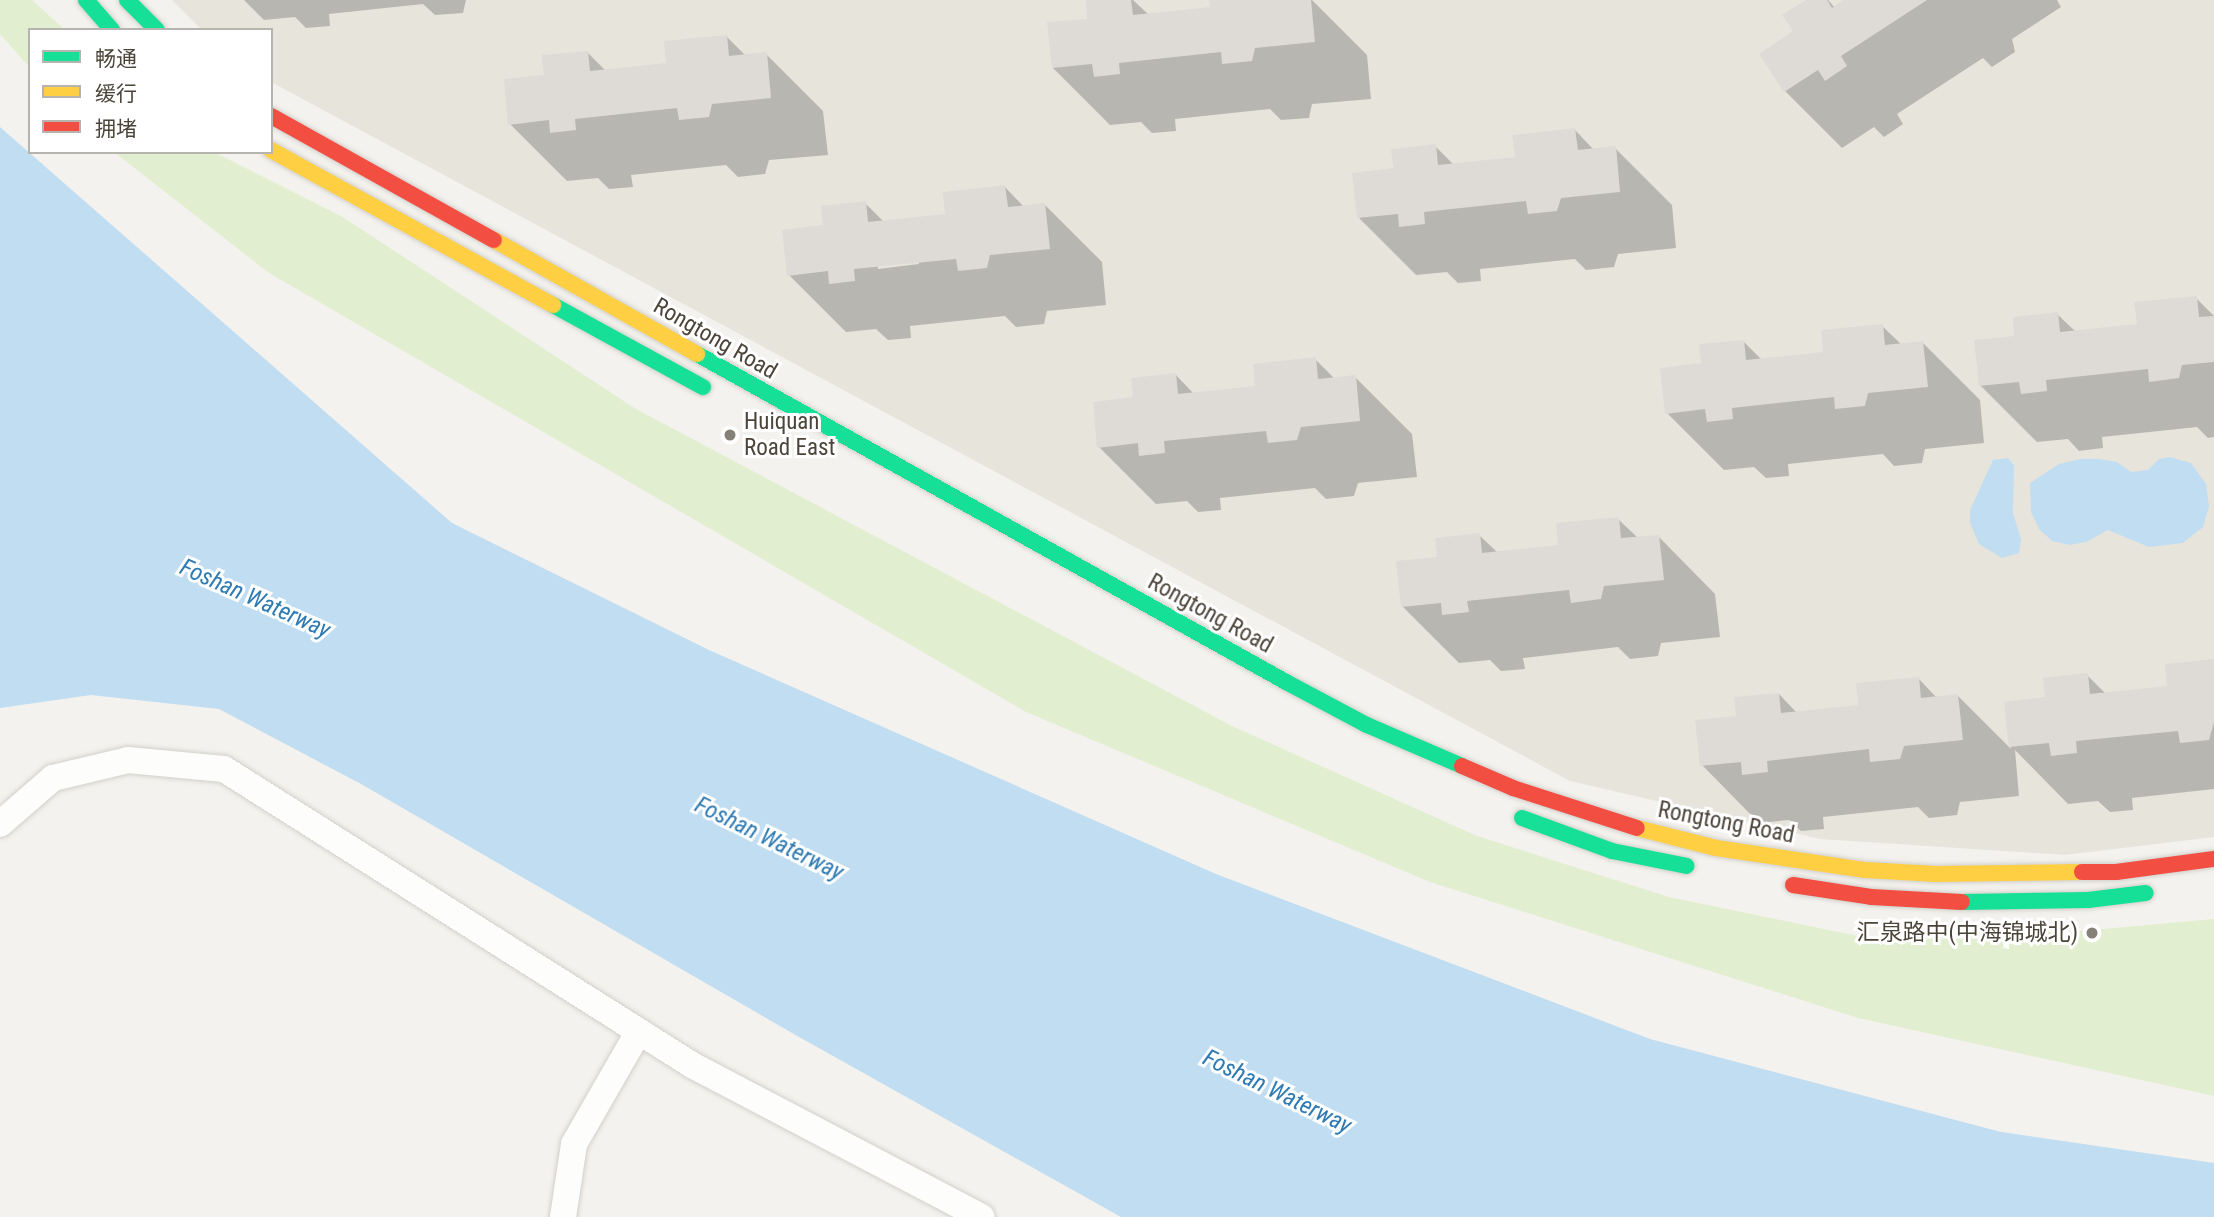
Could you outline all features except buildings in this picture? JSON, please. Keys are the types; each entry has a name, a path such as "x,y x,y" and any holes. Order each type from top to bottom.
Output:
{"main road":[{"path":"86,0 111,28"},
{"path":"127,0 155,28"},
{"name":"Rongtong Road","path":"273,117 1286,682 1400,740 1513,788 1584,813 1675,838 1753,854 1865,870 1962,874 2116,873 2214,859"},
{"name":"Rongtong Road","path":"273,151 715,393"},
{"path":"1511,814 1612,851 1703,869"},
{"path":"1781,883 1871,897 1981,903 2088,900 2164,891"}],"street":[{"path":"0,824 53,778 128,760 224,769 692,1065 982,1217"},
{"path":"563,1217 574,1143 639,1031"}],"shaded area":[{"path":"172,0 2214,0 2214,837 2065,855 1820,839 1570,781 273,83 273,28 200,28"}],"green space":[{"path":"0,0 32,0 63,28 28,28 28,66 0,34"},
{"path":"117,154 218,154 341,216 636,409 1232,726 1477,836 1669,897 1872,939 2081,931 2214,919 2214,1096 1858,1018 1430,882 1026,712 269,273"}],"water":[{"name":"Foshan Waterway","path":"0,127 452,523 709,650 1216,874 1650,1039 2001,1132 2214,1163 2214,1217 1121,1217 792,1033 361,784 219,709 91,695 0,708"},
{"path":"2170,457 2191,463 2206,484 2209,507 2203,527 2183,543 2149,547 2108,530 2086,542 2070,545 2052,541 2039,529 2031,512 2030,483 2059,464 2081,459 2099,459 2117,462 2131,472 2148,470 2159,459"},
{"path":"2008,458 2014,465 2013,513 2021,539 2019,553 2002,558 1979,544 1970,523 1970,510 1993,460"}],"traffic: fast":[{"path":"86,0 110,28"},
{"path":"127,0 155,28"},
{"path":"553,305 703,387"},
{"path":"697,354 1286,682 1367,725 1462,766"},
{"path":"1522,818 1612,851 1687,866"},
{"path":"1962,902 2088,900 2146,893"}],"traffic: slow":[{"path":"273,151 553,305"},
{"path":"494,240 697,354"},
{"path":"1637,828 1716,848 1865,870 1936,874 2082,872"}],"traffic: jam":[{"path":"273,117 494,240"},
{"path":"1462,766 1513,788 1637,828"},
{"path":"2082,872 2116,872 2214,859"},
{"path":"1793,885 1871,897 1962,902"}],"place":[{"name":"Huiquan Road East","path":"730,435"},
{"name":"汇泉路中(中海锦城北)","path":"2092,933"}]}
